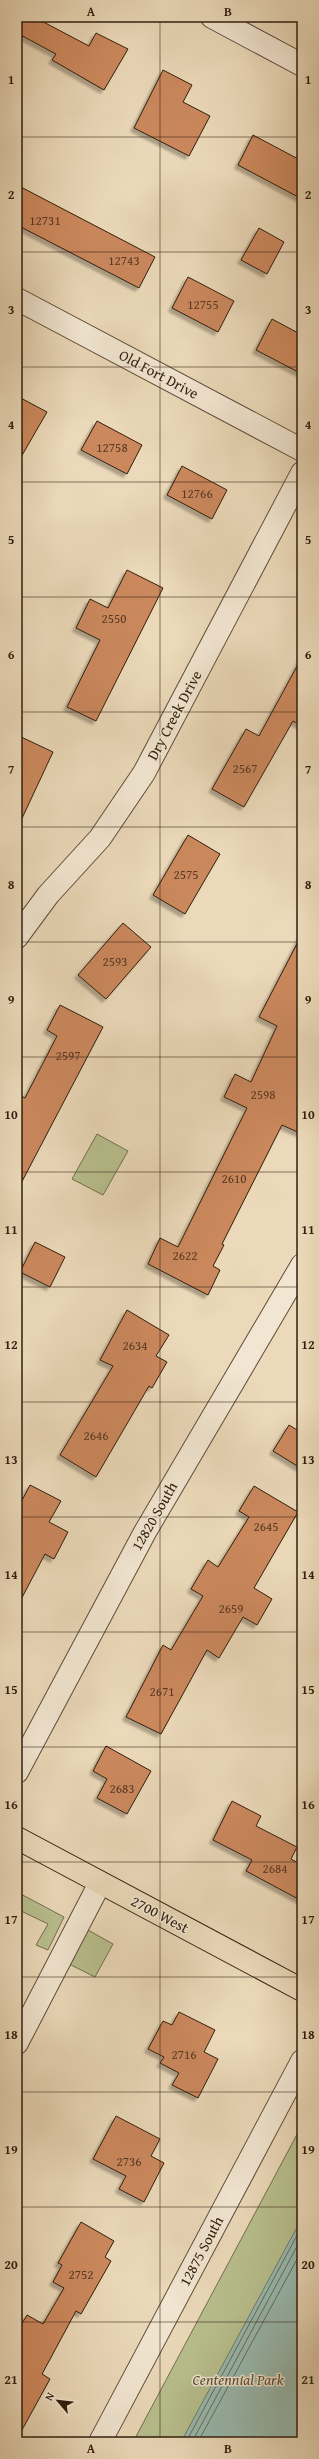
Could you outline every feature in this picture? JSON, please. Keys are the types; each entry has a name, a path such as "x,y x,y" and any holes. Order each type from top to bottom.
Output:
{"main road":[{"name":"2700 West","path":"17,1838 302,1990"}],"street":[{"path":"212,17 302,65"},
{"name":"Old Fort Drive","path":"17,299 302,450"},
{"name":"Dry Creek Drive","path":"17,937 48,894 100,838 144,773 302,473"},
{"name":"12820 South","path":"17,1772 144,1532 302,1265"},
{"path":"17,2043 100,1882"},
{"name":"12875 South","path":"100,2442 302,2061"}],"green space":[{"path":"97,1134 128,1151 103,1195 72,1179"},
{"path":"17,1892 64,1917 48,1950 36,1945 48,1924 17,1909"},
{"path":"88,1930 113,1944 95,1977 69,1964"},
{"name":"Centennial Park","path":"302,2125 302,2442 133,2442"}],"water":[{"path":"302,2218 302,2442 181,2442"}],"building":[{"path":"17,17 34,17 89,46 96,33 128,49 104,90 52,60 56,54 17,33"},
{"path":"163,70 192,85 183,102 210,116 189,156 134,128"},
{"path":"253,135 302,161 302,199 238,165"},
{"path":"17,185 155,257 139,288 17,225"},
{"path":"259,228 284,242 267,274 241,260"},
{"path":"188,277 234,301 218,332 172,308"},
{"path":"272,319 302,335 302,374 256,350"},
{"path":"17,396 47,412 17,464"},
{"path":"97,421 142,445 127,474 81,450"},
{"path":"182,466 227,490 212,519 167,495"},
{"path":"127,570 163,588 96,721 67,707 100,640 76,628 90,599 108,608"},
{"path":"302,657 302,726 293,721 244,807 212,789 246,729 259,736"},
{"path":"17,735 53,752 17,829"},
{"path":"188,835 220,854 185,914 153,895"},
{"path":"123,923 151,947 106,999 78,975"},
{"path":"302,934 302,1134 282,1125 222,1244 224,1245 213,1266 220,1270 208,1295 148,1264 160,1238 178,1247 247,1108 224,1097 235,1074 251,1082 277,1026 259,1017"},
{"path":"60,1005 103,1027 17,1191 17,1094 25,1098 57,1036 47,1030"},
{"path":"35,1242 65,1257 50,1287 20,1272"},
{"path":"127,1310 169,1335 156,1356 167,1362 152,1388 149,1386 96,1477 60,1455 113,1366 100,1360"},
{"path":"289,1425 302,1433 302,1469 273,1451"},
{"path":"30,1485 61,1501 49,1522 68,1532 54,1559 45,1554 17,1607 17,1510"},
{"path":"254,1486 298,1512 254,1588 272,1599 257,1625 243,1617 219,1658 207,1650 161,1734 126,1717 163,1645 171,1650 203,1596 191,1589 208,1560 218,1567 249,1517 239,1511"},
{"path":"106,1746 151,1771 127,1814 97,1798 107,1779 93,1771"},
{"path":"232,1801 261,1816 256,1826 297,1847 291,1859 302,1865 302,1901 246,1871 252,1860 213,1840"},
{"path":"179,2012 215,2030 204,2052 218,2059 198,2098 172,2085 179,2073 160,2063 164,2057 148,2049 163,2021 172,2025"},
{"path":"116,2116 160,2139 151,2156 164,2163 144,2202 119,2189 126,2176 93,2159"},
{"path":"81,2222 114,2241 105,2257 111,2261 81,2314 76,2311 42,2374 50,2379 17,2439 17,2332 27,2315 43,2324 64,2288 53,2282 62,2265 58,2263"}]}
